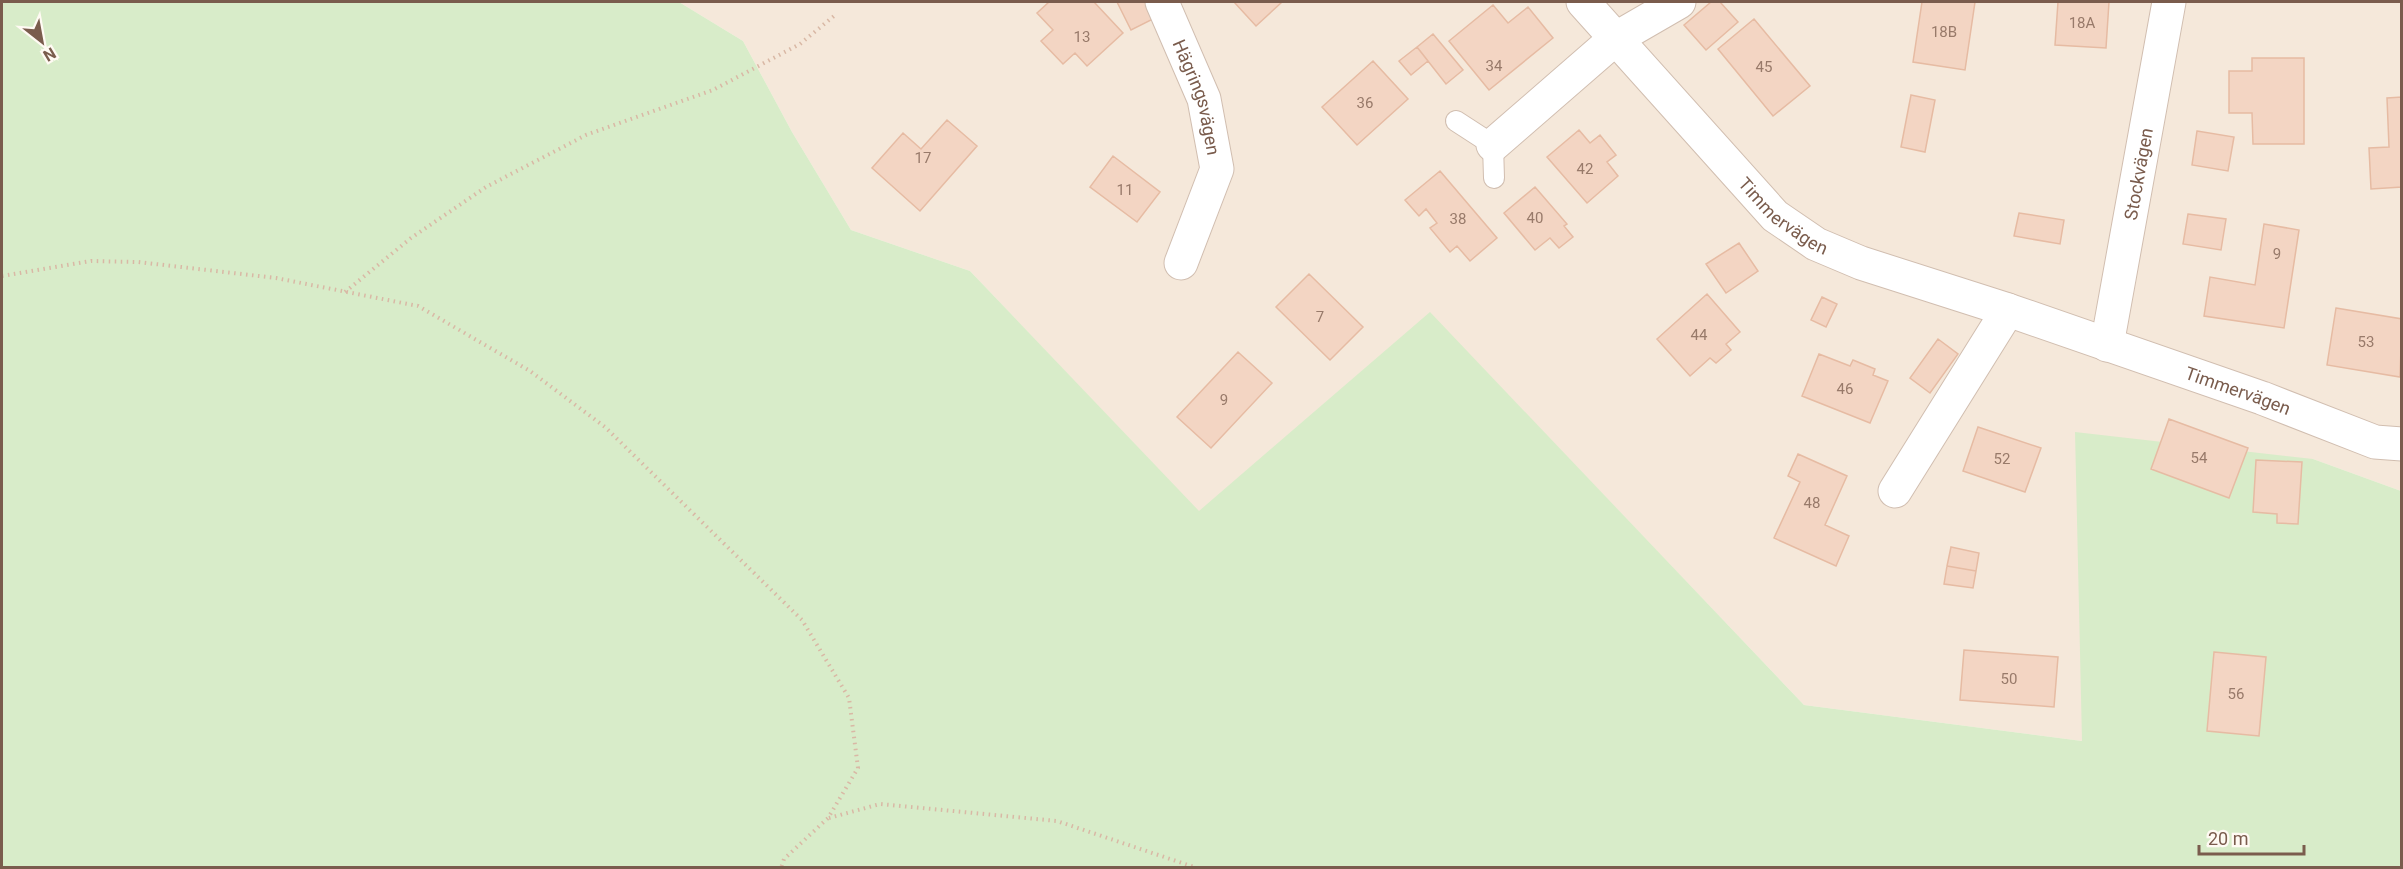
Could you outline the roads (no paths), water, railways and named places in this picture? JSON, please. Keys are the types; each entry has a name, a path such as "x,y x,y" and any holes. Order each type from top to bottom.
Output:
{"street":[{"name":"Hägringsvägen","path":"1162,2 1204,99 1217,169 1180,262"},
{"name":"Timmervägen","path":"1583,2 1776,216 1808,238 1861,263 2008,310 2262,398 2375,442 2402,444"},
{"path":"1493,145 1615,39 1679,2"},
{"name":"Stockvägen","path":"2107,345 2169,2"},
{"path":"1895,491 2008,310"}],"lane":[{"path":"1456,120 1493,145 1494,178"}]}
